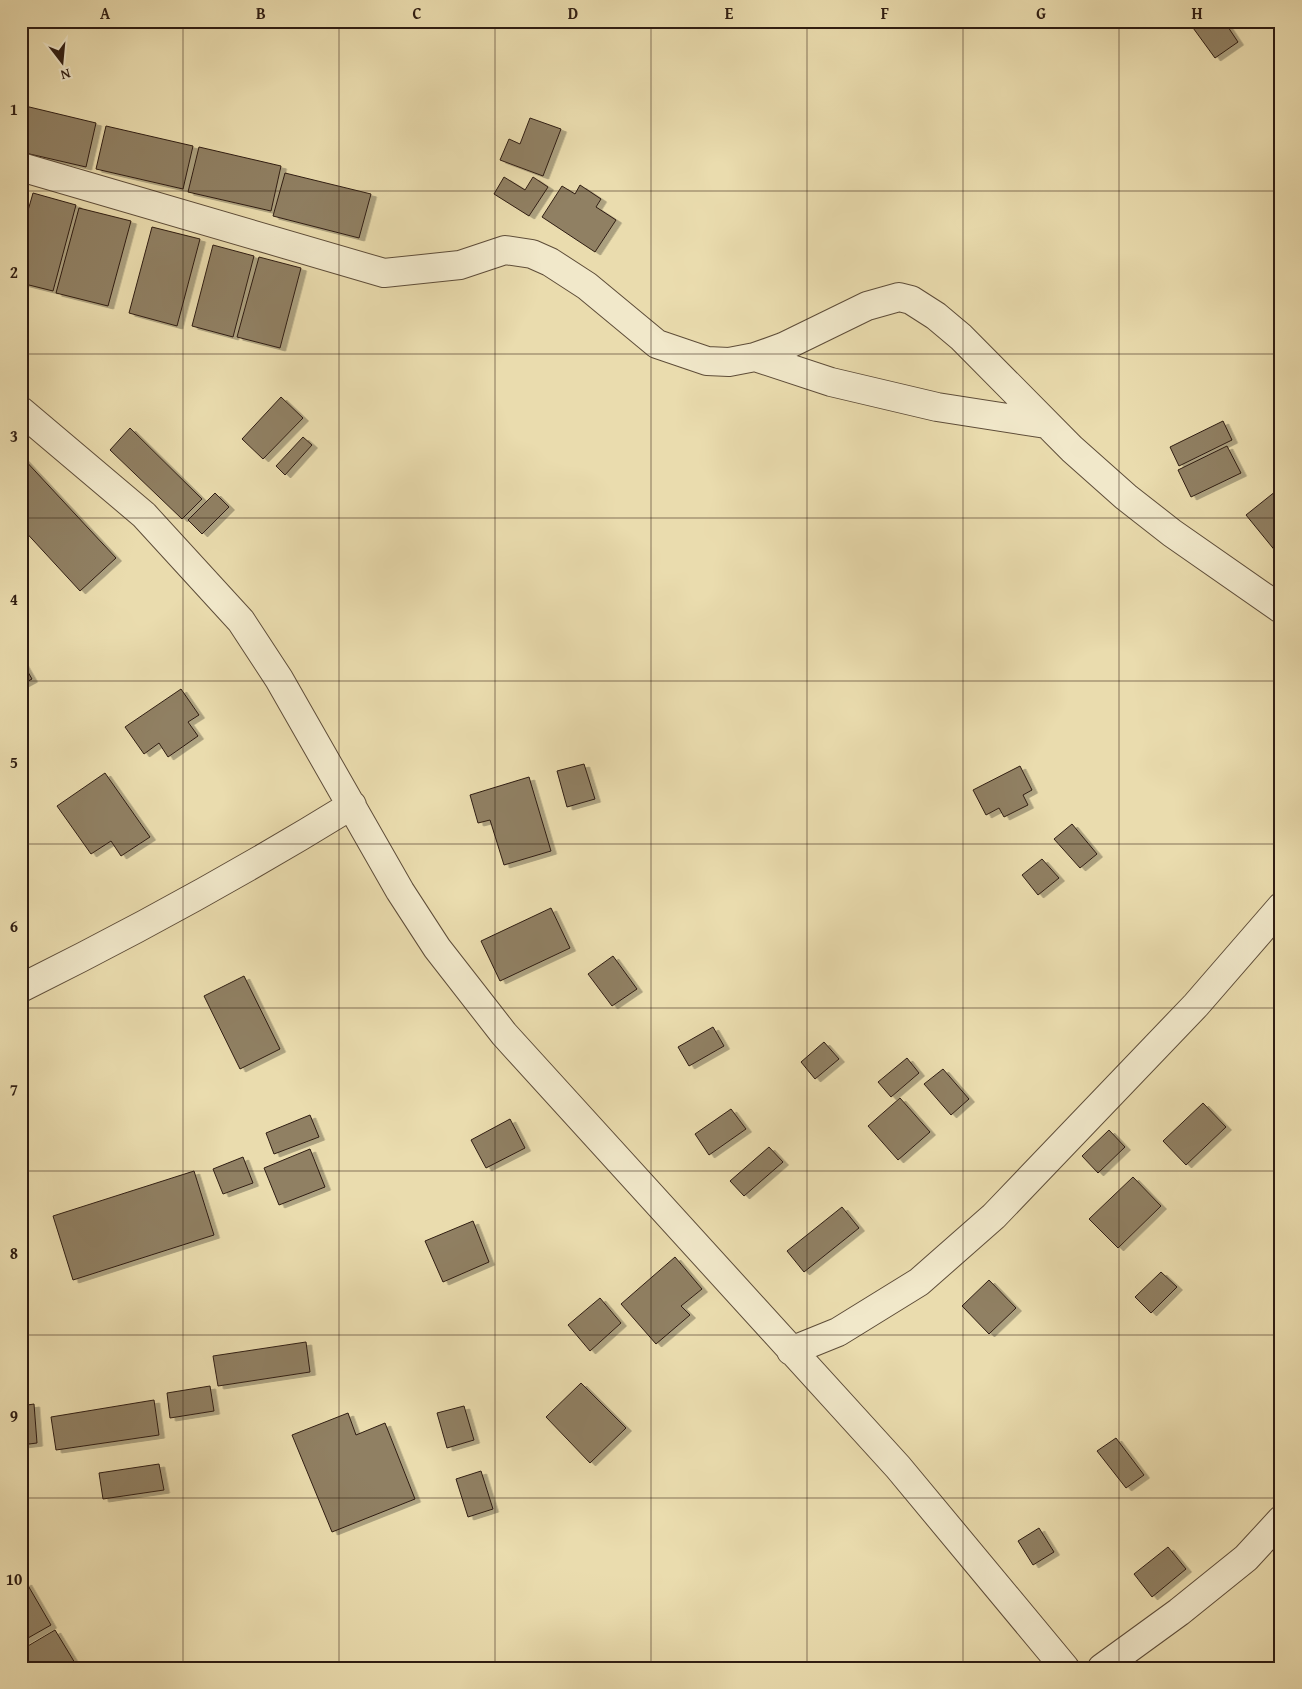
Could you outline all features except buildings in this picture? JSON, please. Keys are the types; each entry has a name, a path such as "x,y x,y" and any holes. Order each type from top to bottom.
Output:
{"street":[{"path":"21,167 384,273 460,265 504,250 532,254 550,262 586,286 657,344 707,361 728,362 755,357 782,347 867,306 899,297 911,300 936,316 961,337 1046,424 1149,515 1281,609"},
{"path":"755,357 831,382 937,407 1046,424"},
{"path":"21,411 144,515 241,621 279,679 400,891 437,948 504,1034 898,1467 1065,1668"},
{"path":"21,988 85,956 274,854 352,805"},
{"path":"791,1351 838,1332 919,1282 994,1216 1196,1005 1281,907"},
{"path":"1102,1668 1179,1612 1246,1558 1281,1520"}]}
